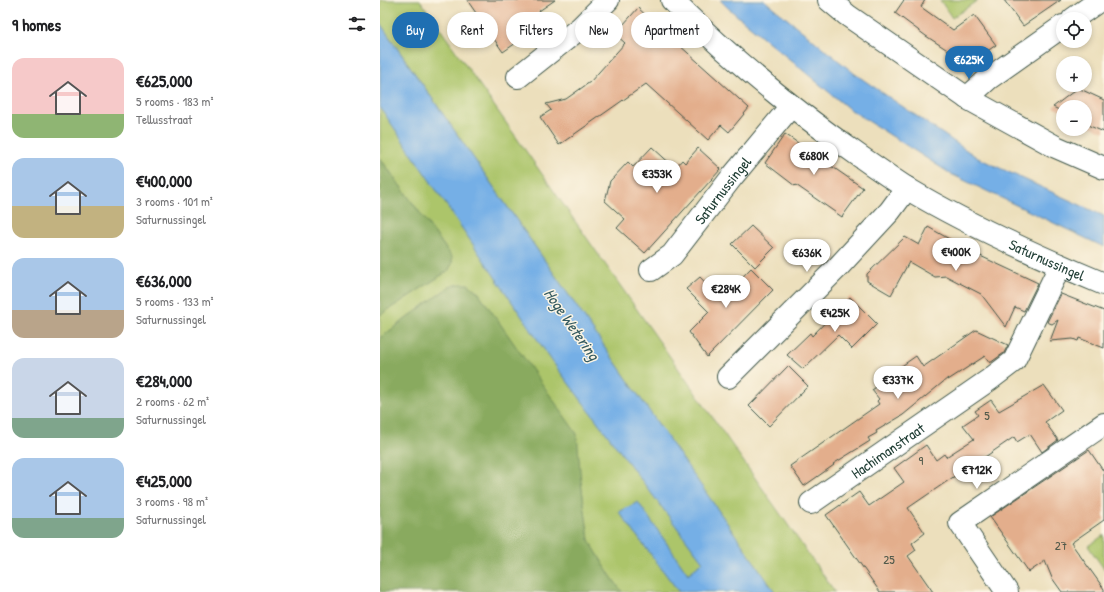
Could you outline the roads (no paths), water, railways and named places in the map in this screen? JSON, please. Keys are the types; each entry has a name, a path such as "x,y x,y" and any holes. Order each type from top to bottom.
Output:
{"street":[{"path":"518,77 580,28 608,0"},
{"name":"Saturnussingel","path":"672,0 690,18 791,106 827,134 908,188 985,230 1060,266 1104,284"},
{"path":"829,0 847,15 967,98 1056,147 1104,168"},
{"path":"1083,12 1100,0"},
{"path":"967,98 988,79 1056,31"},
{"name":"Saturnussingel","path":"651,270 672,255 732,177 791,106"},
{"path":"728,377 839,266 890,211 908,188"},
{"name":"Hachimanstraat","path":"811,503 989,380 1014,361 1060,266"},
{"path":"1006,592 960,523 1104,424"}],"water":[{"path":"720,0 764,0 855,74 978,158 1104,216 1104,247 951,174 848,108"},
{"name":"Hoge Wetering","path":"380,23 392,40 392,48 397,48 775,592 679,592 619,512 638,502 688,574 703,562 552,361 380,107"}]}
